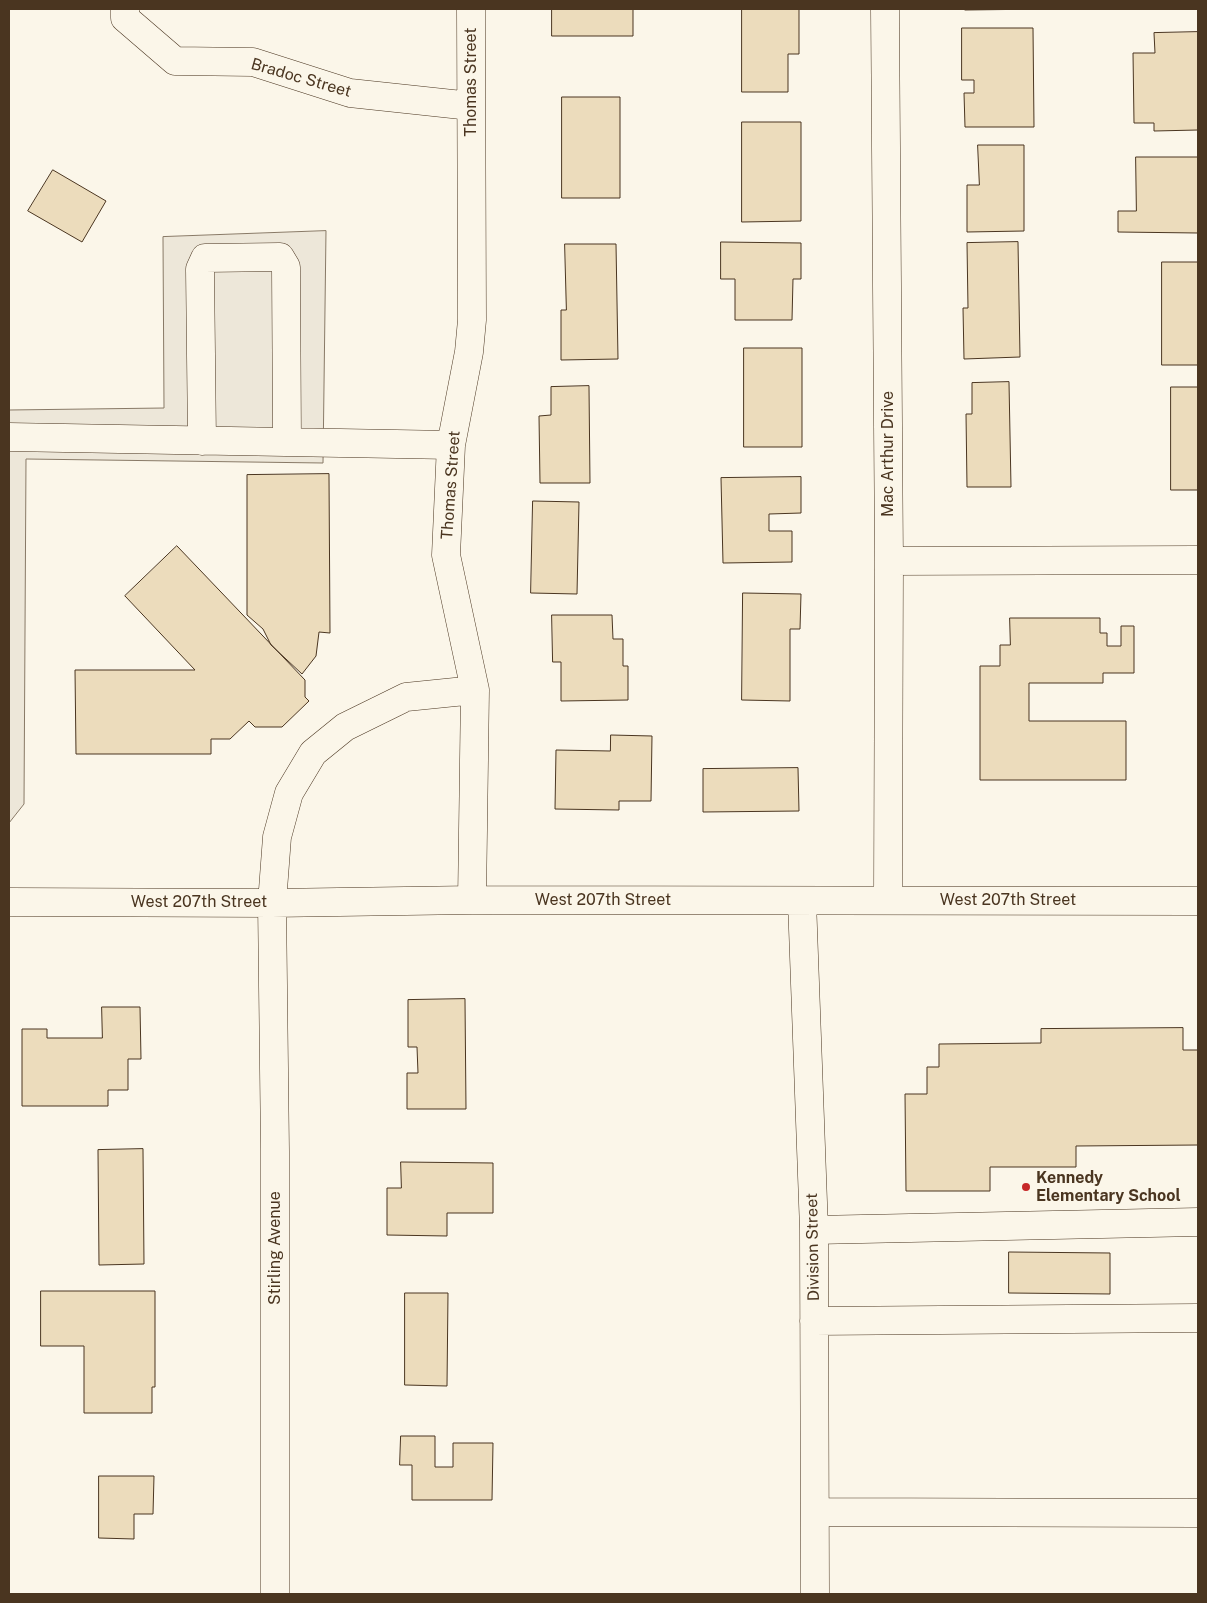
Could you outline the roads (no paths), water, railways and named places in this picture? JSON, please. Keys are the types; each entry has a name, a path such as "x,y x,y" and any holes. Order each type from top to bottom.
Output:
{"street":[{"name":"Bradoc Street","path":"125,9 125,18 175,61 254,62 350,93 471,106"},
{"name":"Thomas Street","path":"471,9 472,320 469,352 451,445 446,555 475,690 472,900"},
{"name":"Mac Arthur Drive","path":"885,9 889,560 888,900"},
{"path":"202,440 200,269 205,258 280,257 286,267 287,442"},
{"path":"9,437 451,445"},
{"path":"889,560 1198,560"},
{"name":"Stirling Avenue","path":"275,1594 275,1151 272,903 277,837 289,793 313,753 345,727 406,697 475,690"},
{"name":"West 207th Street","path":"9,902 272,903 472,900 1198,901"},
{"name":"Division Street","path":"802,901 814,1230 815,1594"},
{"path":"814,1230 1198,1222"},
{"path":"814,1321 1198,1318"},
{"path":"815,1512 1198,1513"}],"place":[{"name":"Kennedy Elementary School","path":"1026,1187"}]}
